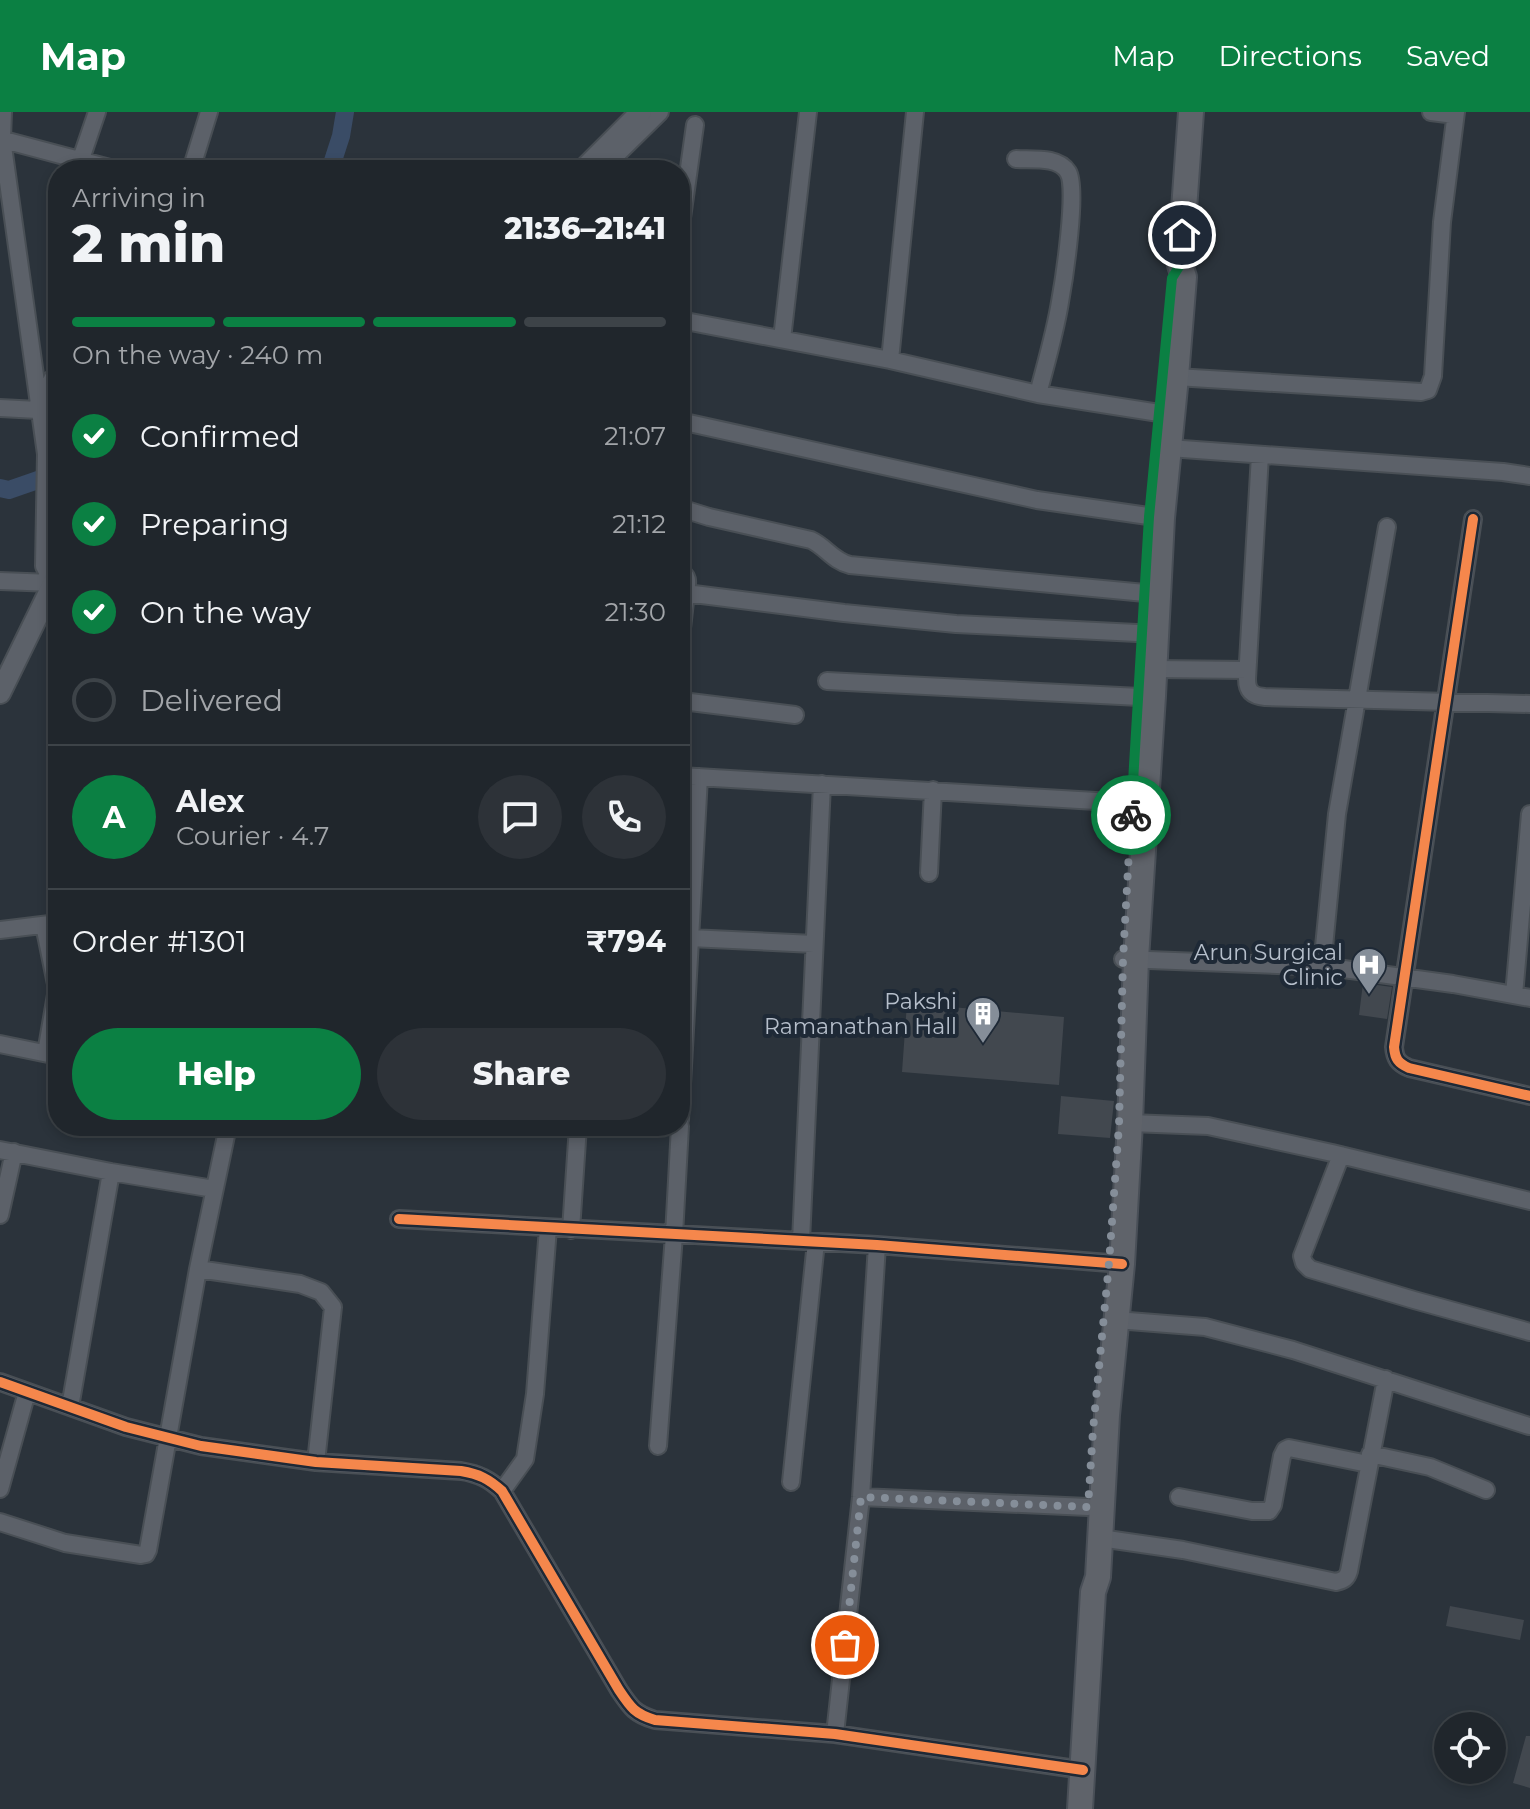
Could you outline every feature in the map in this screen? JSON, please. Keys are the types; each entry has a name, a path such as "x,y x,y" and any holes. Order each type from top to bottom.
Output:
{"main road":[{"path":"1156,518 1169,448 1176,377 1191,112"},
{"path":"1080,1809 1093,1592 1098,1577 1116,1320 1119,1125 1139,804 1155,669 1150,633 1150,587 1156,518 1159,413 1172,278 1180,265"},
{"path":"1139,804 1140,697 1150,633"},
{"path":"1093,1592 1086,1576 1093,1430 1116,1263 1130,1123 1129,959"}],"street":[{"path":"3,112 1,139 46,454 44,566 48,571"},
{"path":"81,159 97,112"},
{"path":"194,160 209,112"},
{"path":"593,160 641,112"},
{"path":"611,160 660,112"},
{"path":"782,339 808,112"},
{"path":"890,360 915,112"},
{"path":"1176,377 1428,390 1433,376 1442,222 1455,114 1431,112"},
{"path":"690,161 695,125"},
{"path":"1,139 84,160"},
{"path":"1016,159 1052,161 1064,167 1070,175 1072,188 1060,303 1038,394"},
{"path":"690,322 890,360 1038,394 1159,413"},
{"path":"38,410 48,388"},
{"path":"0,408 38,410"},
{"path":"690,423 1037,500 1156,518"},
{"path":"1169,448 1530,476"},
{"path":"1260,455 1247,670 1250,693 1256,696 1356,700 1530,704"},
{"path":"690,511 811,540 820,544 840,563 850,565 1150,587"},
{"path":"1473,519 1394,1047 1397,1061 1409,1068 1530,1096"},
{"path":"1322,967 1337,814 1387,527"},
{"path":"0,581 48,579"},
{"path":"0,693 48,594"},
{"path":"690,594 942,622 1150,633"},
{"path":"1155,669 1247,670"},
{"path":"827,681 1140,697"},
{"path":"690,702 795,715"},
{"path":"690,777 1139,804"},
{"path":"690,893 699,777"},
{"path":"791,1482 808,1242 814,944 822,784"},
{"path":"929,873 933,790"},
{"path":"1129,959 1322,967 1453,984 1522,997 1530,814"},
{"path":"0,930 48,924"},
{"path":"690,932 814,944"},
{"path":"0,1044 48,1054"},
{"path":"1130,1123 1208,1126 1530,1201"},
{"path":"0,1522 65,1543 146,1554 226,1136"},
{"path":"571,1230 577,1136"},
{"path":"658,1446 679,1136"},
{"path":"0,1215 7,1151 214,1189"},
{"path":"1341,1155 1302,1256 1310,1269 1530,1332"},
{"path":"70,1407 111,1172"},
{"path":"399,1219 877,1245 1116,1263"},
{"path":"505,1488 525,1459 535,1394 548,1228"},
{"path":"835,1734 861,1497 877,1245"},
{"path":"198,1269 300,1284 321,1292 333,1307 316,1462"},
{"path":"1116,1320 1205,1327 1293,1350 1529,1426"},
{"path":"1100,1538 1183,1550 1336,1582 1347,1578 1386,1379"},
{"path":"0,1382 126,1427 201,1446 316,1462 479,1474 505,1488 619,1690 630,1706 648,1717 835,1734 1083,1770"},
{"path":"0,1489 27,1392"},
{"path":"1179,1497 1252,1511 1269,1511 1273,1505 1282,1456 1289,1448 1430,1467 1486,1490"},
{"path":"861,1497 1088,1507"}],"building":[{"path":"1363,983 1392,987 1387,1019 1359,1015"},
{"name":"Pakshi Ramanathan Hall","path":"907,1003 1064,1017 1059,1085 902,1072"},
{"path":"1061,1096 1114,1101 1110,1138 1058,1134"},
{"path":"1450,1606 1524,1620 1520,1640 1446,1626"},
{"path":"1526,1736 1530,1736 1530,1788 1513,1783"}],"waterway":[{"path":"333,160 345,112"},
{"path":"0,488 9,490 48,476"}],"cycle path":[{"path":"1473,519 1394,1047 1398,1060 1409,1068 1530,1096"},
{"path":"399,1219 877,1245 1122,1264"},
{"path":"0,1382 126,1427 201,1446 316,1462 461,1471 493,1483 502,1491 623,1696 634,1710 648,1718 835,1734 1083,1770"}],"way so far":[{"path":"845,1645 861,1497 1088,1507 1119,1125 1123,959 1131,815"}],"place":[{"name":"Arun Surgical Clinic","path":"1369,996"},
{"name":"Pakshi Ramanathan Hall","path":"983,1045"}],"route":[{"path":"1131,815 1149,517 1172,278 1180,265 1182,235"}]}
